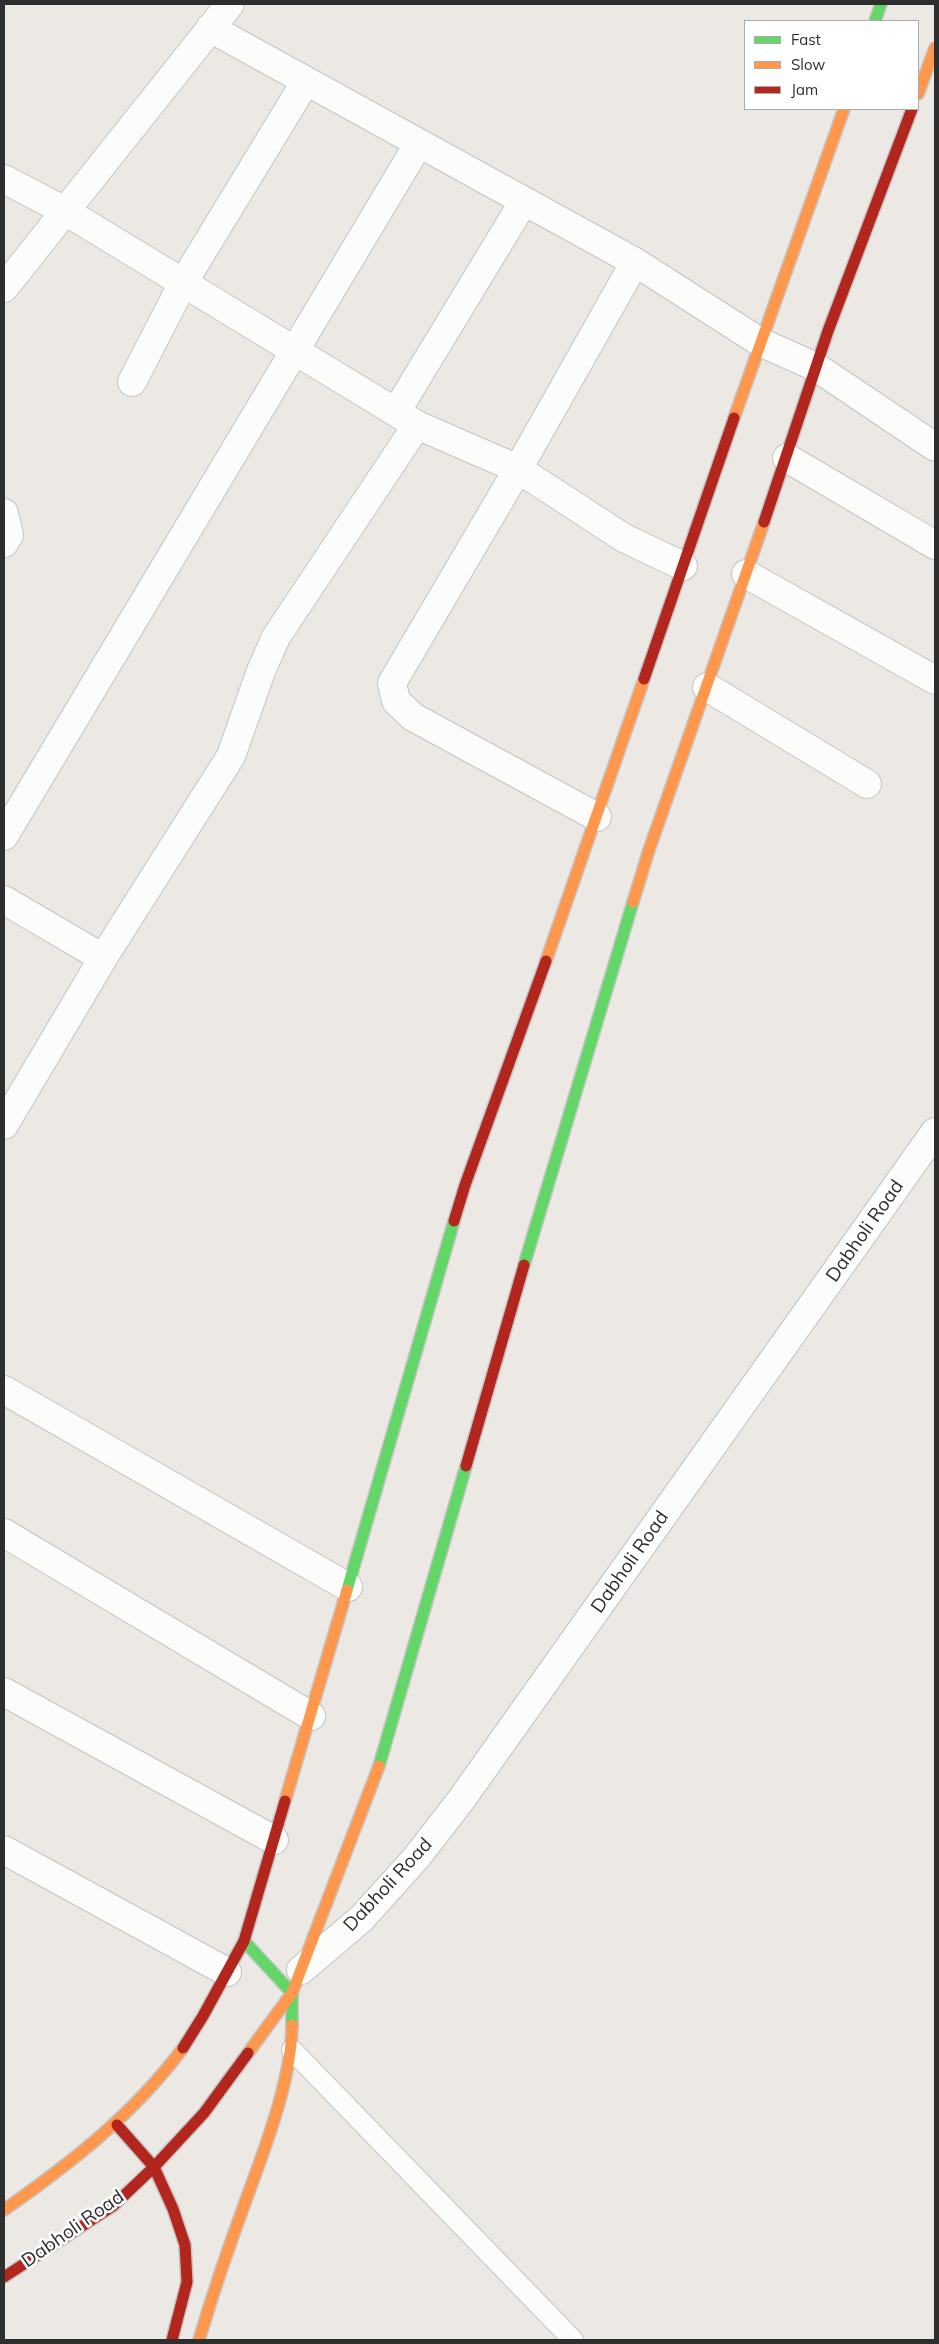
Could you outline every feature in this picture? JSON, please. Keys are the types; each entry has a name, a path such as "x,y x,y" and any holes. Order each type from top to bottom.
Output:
{"main road":[{"path":"875,20 882,4"},
{"path":"919,91 935,48"},
{"path":"4,2210 77,2159 117,2125 174,2060 205,2015 244,1941 465,1185 597,817 760,342 844,110"},
{"path":"199,2340 218,2274 266,2144 292,2050 296,1982 374,1784 534,1229 649,850 787,458 828,331 912,110"},
{"path":"244,1941 296,1982"},
{"name":"Dabholi Road","path":"4,2277 113,2206 154,2168 204,2113 296,1982"},
{"path":"117,2125 154,2168 173,2209 185,2245 187,2282 172,2340"}],"street":[{"path":"4,288 230,4"},
{"path":"210,28 635,262 760,342 816,367 935,447"},
{"path":"132,382 183,283 306,81"},
{"path":"4,836 419,143"},
{"path":"4,179 64,211 407,418 518,469 624,538 683,566"},
{"path":"4,1124 103,958 231,756 276,637 407,418 524,201"},
{"path":"597,817 413,717 396,701 392,682 518,469 635,262"},
{"path":"787,458 935,544"},
{"path":"4,513 8,535 4,543"},
{"path":"746,574 935,680"},
{"path":"707,687 867,784"},
{"path":"4,900 103,958"},
{"name":"Dabholi Road","path":"296,1982 362,1918 416,1858 461,1800 935,1132"},
{"path":"4,1390 348,1587"},
{"path":"4,1533 311,1716"},
{"path":"4,1692 274,1840"},
{"path":"4,1850 227,1972"}],"lane":[{"path":"292,2050 573,2340"}],"traffic: fast":[{"path":"875,20 881,4"},
{"path":"524,1265 633,902"},
{"path":"347,1590 454,1221"},
{"path":"379,1766 466,1466"},
{"path":"244,1941 292,1993 292,2025"}],"traffic: slow":[{"path":"919,91 935,48"},
{"path":"734,418 844,110"},
{"path":"633,902 649,850 764,522"},
{"path":"546,961 644,679"},
{"path":"285,1801 347,1590"},
{"path":"248,2053 292,1993 379,1766"},
{"path":"199,2340 221,2270 276,2113 287,2068 292,2025"},
{"path":"4,2210 100,2136 144,2095 183,2048"}],"traffic: jam":[{"path":"764,522 828,331 912,110"},
{"path":"644,679 734,418"},
{"path":"454,1221 465,1185 546,961"},
{"path":"466,1466 524,1265"},
{"path":"183,2048 203,2016 244,1941 285,1801"},
{"path":"4,2277 113,2206 154,2167 204,2113 248,2053"},
{"path":"117,2125 154,2167 173,2209 185,2245 187,2282 172,2340"}]}
